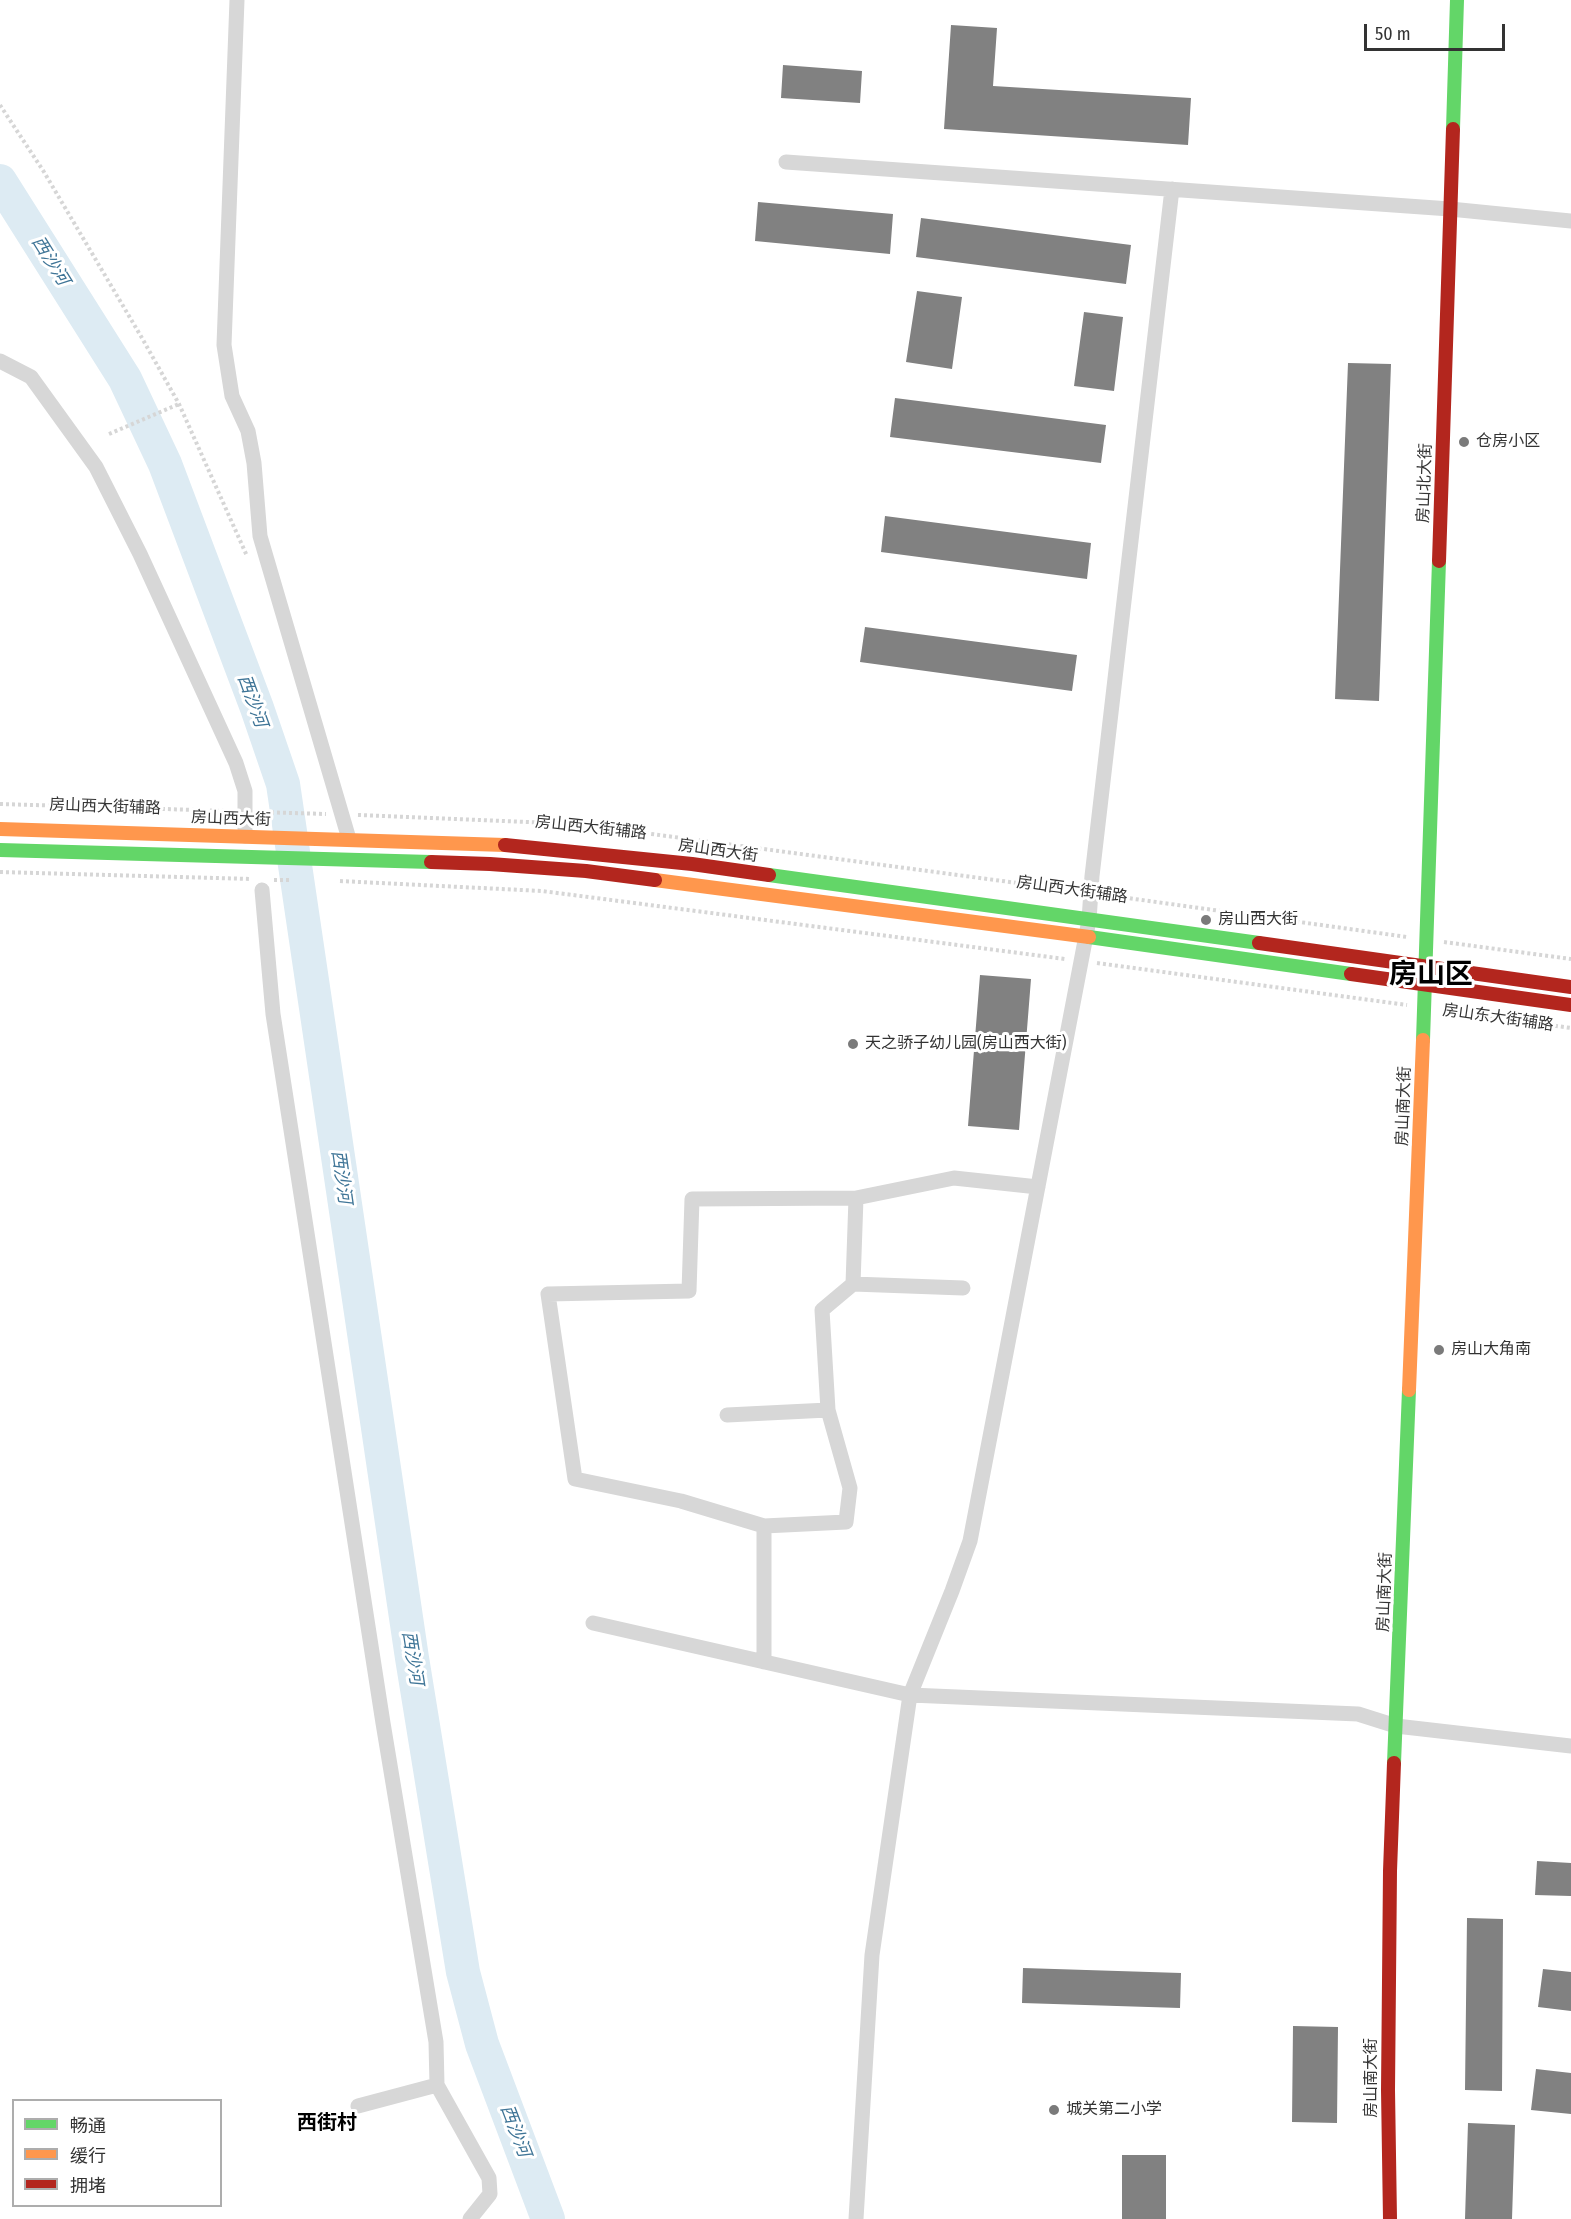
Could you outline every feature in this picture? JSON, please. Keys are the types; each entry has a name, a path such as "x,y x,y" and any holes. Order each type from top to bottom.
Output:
{"main road":[{"name":"房山北大街","path":"1425,966 1456,0"},
{"name":"房山西大街","path":"0,829 497,844 692,864 1571,987"},
{"path":"0,850 490,864 586,871 1086,937 1571,1005"},
{"name":"房山南大街","path":"1390,2219 1388,2090 1390,1871 1425,966"}],"street":[{"path":"237,0 224,345 232,396 248,431 254,463 260,536 349,839"},
{"path":"786,162 1450,209 1571,222"},
{"path":"856,2219 872,1955 910,1695 970,1541 1089,920 1172,189"},
{"path":"0,361 31,377 96,466 140,554 236,763 245,791 245,836"},
{"path":"260,885 273,1014 383,1723 436,2042 436,2085 489,2178 490,2194 470,2219"},
{"path":"963,1288 853,1284 822,1310 828,1410 850,1488 846,1522 764,1526 681,1501 575,1479 548,1294 689,1291 692,1199 856,1198 954,1178 1038,1187"},
{"path":"853,1284 856,1198"},
{"path":"727,1414 828,1410"},
{"path":"764,1526 764,1662"},
{"path":"594,1623 910,1695 1358,1714 1396,1726 1571,1746"},
{"path":"358,2106 436,2085"}],"path":[{"path":"0,105 44,172 179,404 247,556"},
{"path":"109,434 179,404"},
{"name":"房山西大街辅路","path":"0,804 577,824 1426,940"},
{"path":"0,872 260,885"},
{"path":"334,881 542,891 1424,1008"},
{"path":"1426,940 1571,959"},
{"name":"房山东大街辅路","path":"1424,1008 1571,1028"}],"building":[{"path":"951,25 997,28 993,86 1191,98 1188,145 944,129"},
{"path":"783,65 862,71 860,103 781,98"},
{"path":"758,202 893,214 890,254 755,241"},
{"path":"921,218 1131,245 1126,284 916,257"},
{"path":"917,291 962,297 952,369 906,362"},
{"path":"1084,312 1123,317 1114,391 1074,386"},
{"path":"1348,363 1391,364 1379,701 1335,699"},
{"path":"895,398 1106,425 1101,463 890,437"},
{"path":"885,516 1091,543 1087,579 881,552"},
{"path":"865,627 1077,655 1072,691 860,662"},
{"path":"980,975 1031,979 1019,1130 968,1126"},
{"path":"1537,1861 1571,1863 1571,1896 1535,1895"},
{"path":"1467,1918 1503,1919 1502,2091 1465,2090"},
{"path":"1023,1968 1181,1973 1180,2008 1022,2003"},
{"path":"1543,1969 1571,1972 1571,2011 1538,2007"},
{"path":"1293,2026 1338,2027 1337,2123 1292,2122"},
{"path":"1536,2069 1571,2073 1571,2114 1531,2110"},
{"path":"1468,2123 1515,2125 1512,2219 1465,2219"},
{"path":"1122,2155 1166,2155 1166,2219 1122,2219"}],"waterway":[{"name":"西沙河","path":"0,181 125,379 165,464 257,708 283,784 412,1658 463,1972 482,2044 548,2219"}],"traffic: fast":[{"path":"1453,129 1457,0"},
{"path":"1423,1040 1439,561"},
{"path":"0,850 431,862"},
{"path":"769,875 1259,943"},
{"path":"1089,937 1351,974"},
{"path":"1394,1763 1409,1390"}],"traffic: slow":[{"path":"0,829 505,845"},
{"path":"655,880 1089,937"},
{"path":"1409,1390 1423,1040"}],"traffic: jam":[{"path":"1439,561 1453,129"},
{"path":"505,845 692,864 769,875"},
{"path":"431,862 586,871 655,880"},
{"path":"1259,943 1571,987"},
{"path":"1351,974 1571,1005"},
{"path":"1390,2219 1388,2090 1390,1871 1394,1763"}],"place":[{"name":"仓房小区","path":"1464,442"},
{"name":"房山西大街","path":"1206,920"},
{"name":"天之骄子幼儿园(房山西大街)","path":"853,1044"},
{"name":"房山大角南","path":"1439,1350"},
{"name":"城关第二小学","path":"1054,2110"}],"district":[{"name":"房山区","path":"1431,975"},
{"name":"西街村","path":"327,2123"}]}
